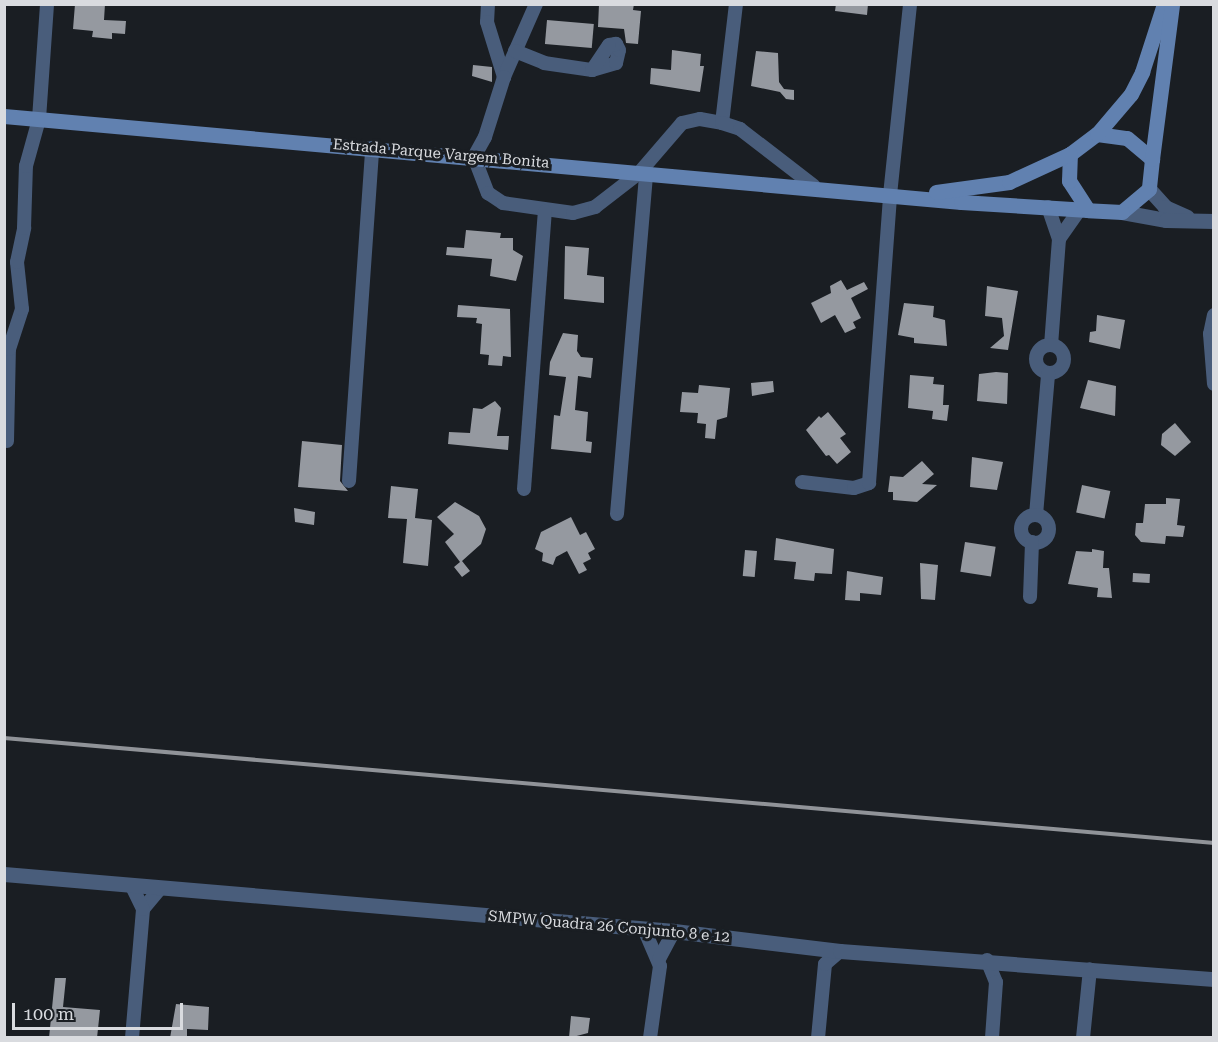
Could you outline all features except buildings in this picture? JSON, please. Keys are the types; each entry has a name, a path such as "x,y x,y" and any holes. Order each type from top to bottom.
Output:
{"main road":[{"path":"1164,4 1142,72 1131,94 1097,134 1070,154 1069,181 1084,210 1122,212 1149,189 1172,4"},
{"name":"Estrada Parque Vargem Bonita","path":"4,116 1084,210"},
{"path":"1097,134 1127,138 1152,159"},
{"name":"Estrada Parque Vargem Bonita","path":"886,192 942,192 1009,182 1070,154"}],"street":[{"path":"7,441 9,349 22,309 17,262 24,228 26,166 39,119 47,4"},
{"path":"488,4 487,22 504,77"},
{"path":"536,4 504,77 485,137 474,157 488,193 503,202 545,212 573,213 595,207 642,173 682,123 700,119 740,129 814,186"},
{"path":"722,123 736,4"},
{"path":"802,482 854,488 868,483 886,192 910,4"},
{"path":"515,51 544,63 592,70"},
{"path":"349,481 372,148"},
{"path":"617,514 642,173"},
{"path":"1149,189 1165,207 1193,220"},
{"path":"1048,207 1059,239 1051,345"},
{"path":"1059,239 1084,210"},
{"path":"524,489 545,212"},
{"path":"1122,212 1214,221"},
{"path":"1214,315 1210,334 1214,384"},
{"path":"1051,345 1062,352 1064,361 1060,369 1048,374 1040,370 1035,358 1042,347 1051,345"},
{"path":"1030,597 1032,542 1046,538 1049,528 1045,519 1036,515 1048,374"},
{"name":"SMPW Quadra 26 Conjunto 8 e 12","path":"4,874 674,931 840,951 987,960 1214,979"},
{"path":"132,886 143,909 132,1038"},
{"path":"143,909 160,889"},
{"path":"644,929 659,959"},
{"path":"650,1038 659,959 674,931"},
{"path":"814,948 825,964 818,1038"},
{"path":"825,964 840,951"},
{"path":"987,960 996,982 992,1038"},
{"path":"996,982 1011,962"},
{"path":"1083,1038 1090,969"}],"railway":[{"path":"4,738 1214,843"}]}
